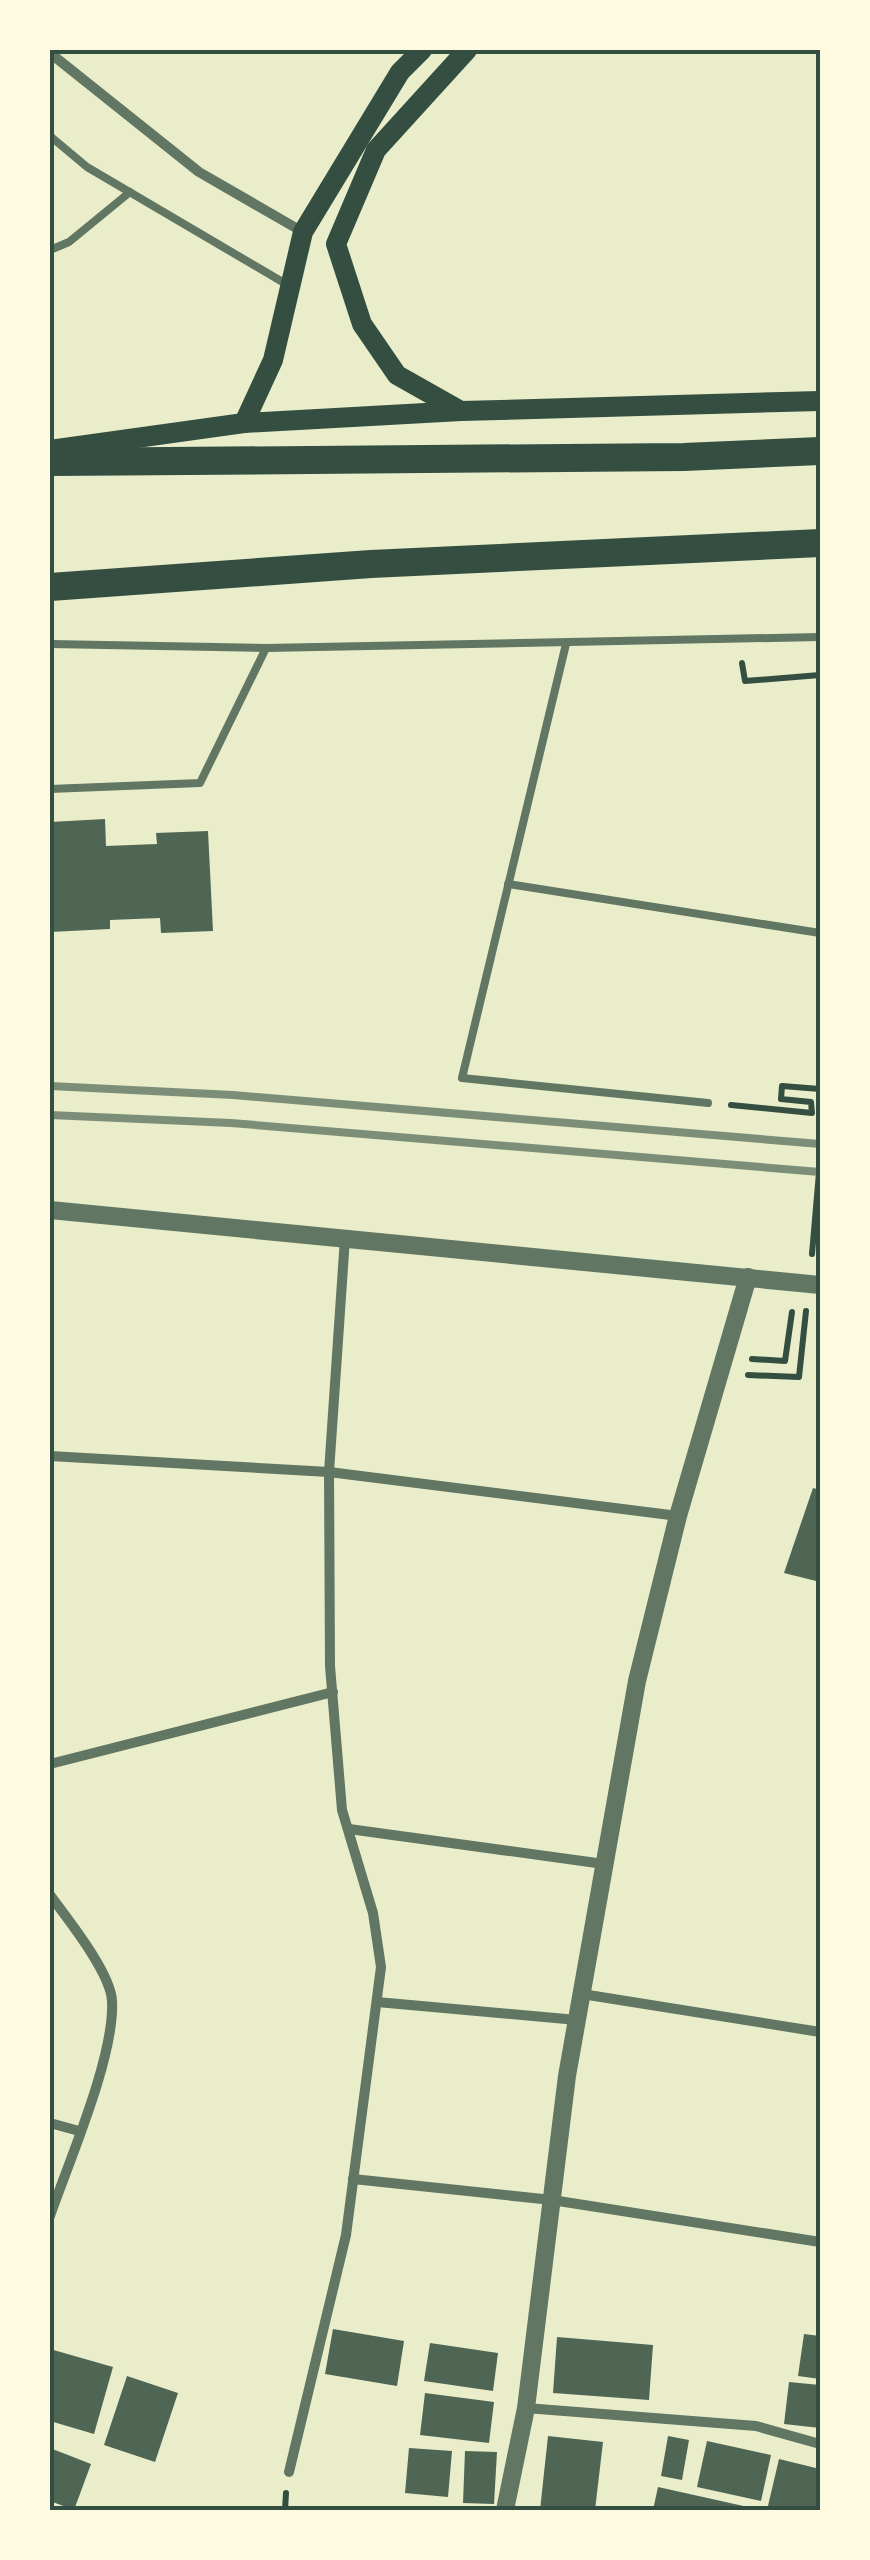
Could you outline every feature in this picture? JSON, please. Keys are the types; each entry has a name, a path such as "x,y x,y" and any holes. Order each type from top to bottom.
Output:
{"highway":[{"path":"50,462 684,457 820,451"},
{"path":"50,587 371,564 820,543"}],"main road":[{"path":"244,423 272,360 303,232 400,72 422,50"},
{"path":"461,411 397,375 362,324 336,244 376,150 467,50"},
{"path":"50,450 244,423 461,411 820,401"}],"street":[{"path":"50,54 199,172 303,232"},
{"path":"50,1210 820,1286"},
{"path":"288,2472 346,2235 382,1967 374,1913 342,1810 333,1692 329,1472 344,1238"},
{"path":"505,2510 526,2408 577,2020 637,1681 678,1516 748,1277"},
{"path":"50,1456 329,1472 678,1516"},
{"path":"50,1764 333,1692"},
{"path":"348,1829 604,1864"},
{"path":"50,1895 78,1934 112,1998 108,2040 50,2216"},
{"path":"582,1994 820,2032"},
{"path":"377,2002 577,2020"},
{"path":"50,2122 79,2132"},
{"path":"353,2179 552,2200 820,2242"},
{"path":"526,2408 756,2426 820,2444"}],"lane":[{"path":"50,136 86,167 290,286"},
{"path":"50,250 68,242 130,192"},
{"path":"50,644 266,648 820,637"},
{"path":"566,644 462,1078 708,1103"},
{"path":"50,789 200,783 266,648"},
{"path":"508,884 820,933"}],"path":[{"path":"737,639 745,681 820,675"},
{"path":"708,1103 812,1113 811,1102 780,1099 782,1086 820,1089"},
{"path":"796,1282 786,1360 752,1358 748,1376 798,1378"}],"building":[{"path":"105,819 106,846 157,844 156,833 208,831 213,931 161,933 160,918 110,920 110,929 50,932 50,822"},
{"path":"813,1488 820,1490 820,1582 784,1573"},
{"path":"333,2329 404,2341 397,2386 325,2374"},
{"path":"804,2334 820,2336 820,2379 798,2376"},
{"path":"557,2337 653,2345 649,2400 553,2393"},
{"path":"430,2343 498,2353 493,2391 424,2381"},
{"path":"50,2349 113,2367 94,2434 50,2421"},
{"path":"127,2376 178,2393 155,2462 104,2445"},
{"path":"789,2382 820,2385 820,2428 784,2424"},
{"path":"425,2393 494,2402 489,2443 420,2435"},
{"path":"548,2436 603,2442 595,2510 540,2510"},
{"path":"668,2436 689,2440 682,2480 661,2476"},
{"path":"707,2441 771,2455 761,2501 697,2487"},
{"path":"50,2448 91,2464 74,2510 50,2501"},
{"path":"409,2448 452,2451 448,2497 405,2493"},
{"path":"465,2451 497,2452 494,2504 463,2503"},
{"path":"779,2459 820,2469 820,2510 767,2510"},
{"path":"658,2487 748,2507 653,2510"}],"railway":[{"path":"50,1086 233,1095 820,1144"},
{"path":"50,1115 231,1123 820,1172"}]}
